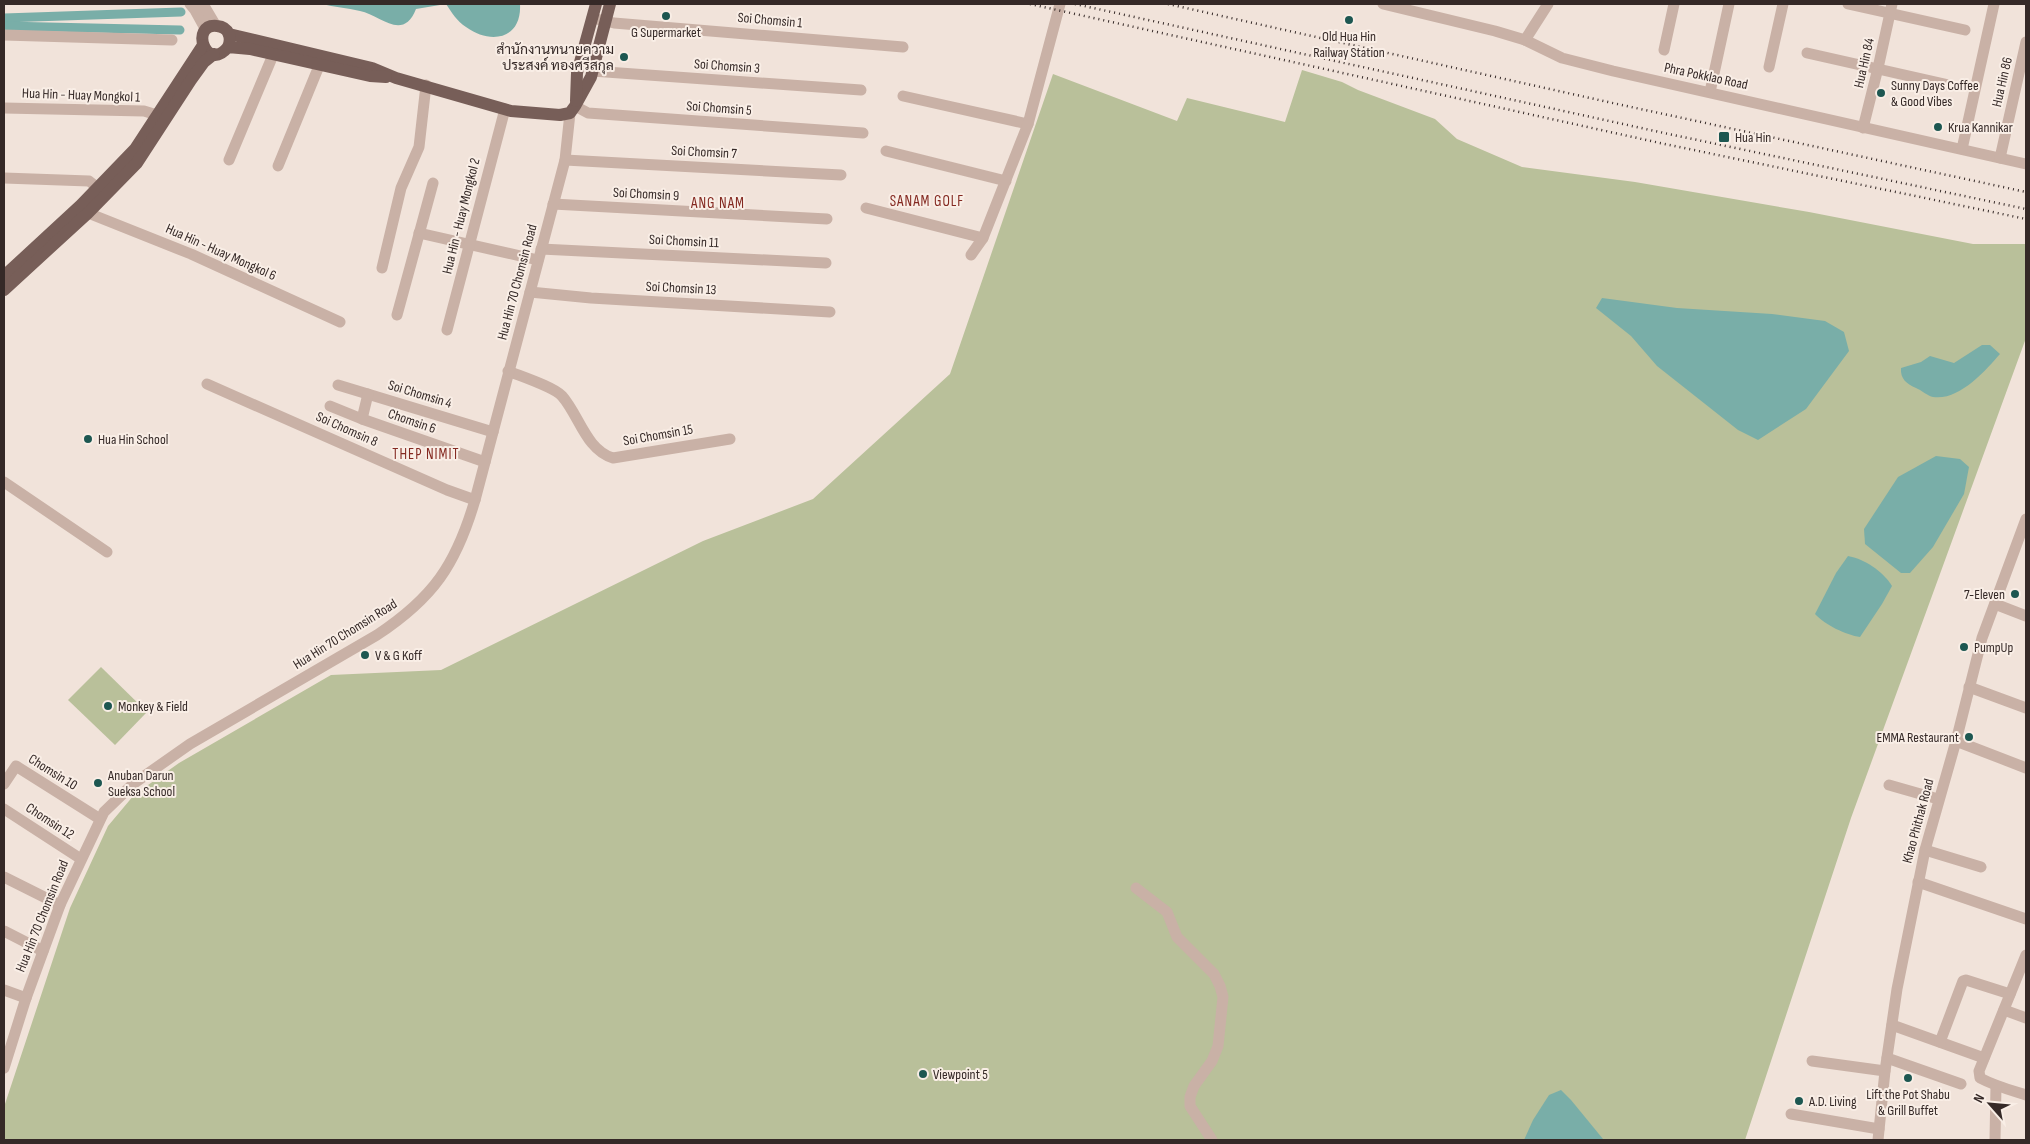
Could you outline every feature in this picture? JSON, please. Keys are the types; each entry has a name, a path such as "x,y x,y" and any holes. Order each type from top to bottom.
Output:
{"main road":[{"name":"Hua Hin 70 Chomsin Road","path":"573,110 578,73 596,4"},
{"name":"Hua Hin 70 Chomsin Road","path":"573,110 592,71 610,4"},
{"path":"4,276 98,188 135,148 202,45 203,35 211,28 223,28 229,34 372,68 396,78"},
{"path":"202,45 208,52 222,54 228,47 229,34"},
{"path":"228,47 250,49 370,76 396,78 505,109 550,116 573,110"},
{"path":"4,290 88,213 137,163 191,80 204,62 214,54"}],"street":[{"path":"190,4 211,28"},
{"path":"204,4 211,28"},
{"path":"971,255 983,238 1028,124 1060,4"},
{"name":"Phra Pokklao Road","path":"1383,4 1411,8 1525,40 1562,58 2026,164"},
{"path":"1525,40 1548,4"},
{"path":"1664,50 1674,4"},
{"path":"1710,92 1729,4"},
{"path":"1770,67 1782,4"},
{"path":"1848,4 1891,8 1965,30"},
{"path":"1962,149 1994,4"},
{"name":"Hua Hin 84","path":"1863,128 1891,8"},
{"name":"Soi Chomsin 1","path":"592,18 605,21 903,47"},
{"path":"4,35 172,40"},
{"name":"Hua Hin 86","path":"2000,158 2026,42"},
{"path":"1807,53 1949,85"},
{"path":"229,160 273,54"},
{"path":"278,166 319,66"},
{"name":"Soi Chomsin 3","path":"592,71 860,90"},
{"path":"382,268 401,188 419,146 426,85"},
{"path":"903,96 1028,124"},
{"name":"Hua Hin - Huay Mongkol 1","path":"4,108 144,111 157,115"},
{"name":"Hua Hin - Huay Mongkol 2","path":"447,330 505,109"},
{"name":"Soi Chomsin 5","path":"573,110 588,113 863,133"},
{"name":"Hua Hin 70 Chomsin Road","path":"4,1068 6,1050 60,905 100,819 112,802 133,784 190,744 377,635 402,618 438,583 446,570 462,539 494,432 508,371 565,160 573,110"},
{"path":"886,151 1006,181"},
{"name":"Soi Chomsin 7","path":"565,160 841,175"},
{"path":"4,178 89,181 98,188"},
{"path":"397,315 433,182"},
{"name":"Soi Chomsin 9","path":"553,204 827,219"},
{"path":"866,208 983,238"},
{"name":"Hua Hin - Huay Mongkol 6","path":"88,213 190,254 340,322"},
{"name":"Soi Chomsin 11","path":"419,233 470,245 540,255 826,263"},
{"name":"Soi Chomsin 13","path":"530,292 591,298 830,312"},
{"name":"Soi Chomsin 15","path":"508,371 561,395 600,453 605,456 613,458 702,442 730,439"},
{"name":"Soi Chomsin 8","path":"207,384 447,490 475,500"},
{"name":"Soi Chomsin 4","path":"338,385 494,432"},
{"path":"362,419 368,394"},
{"name":"Chomsin 6","path":"330,406 485,462"},
{"path":"4,482 107,552"},
{"name":"Khao Phithak Road","path":"1878,1135 1892,1025 1925,850 1956,741 1968,687 1982,638 2026,519"},
{"path":"1995,604 2026,616"},
{"path":"1968,687 2026,708"},
{"path":"1956,741 2026,768"},
{"name":"Chomsin 10","path":"4,784 16,766 100,819"},
{"path":"1890,785 1938,799"},
{"name":"Chomsin 12","path":"4,809 81,859"},
{"path":"1925,850 1981,867"},
{"path":"4,877 60,905"},
{"path":"1918,882 2026,919"},
{"path":"1136,888 1167,912 1177,937 1214,974 1220,986 1223,997 1218,1046 1212,1061 1194,1086 1190,1097 1190,1106 1212,1140"},
{"path":"4,931 43,950"},
{"path":"2026,955 1979,1071 1980,1078 1996,1086 2026,1094"},
{"path":"1940,1042 1963,981 1966,980 2010,994"},
{"path":"4,990 26,998"},
{"path":"2004,1010 2026,1018"},
{"path":"1892,1025 1984,1058"},
{"path":"1887,1058 1961,1084"},
{"path":"1812,1061 1885,1071"},
{"path":"1995,1140 1996,1086"},
{"path":"1791,1114 1878,1135"}],"green space":[{"path":"1302,70 1342,82 1358,90 1435,119 1457,139 1522,167 1635,182 1809,212 1973,244 2026,244 2026,338 1851,818 1745,1140 4,1140 4,1107 70,908 108,826 134,795 179,763 331,675 441,670 703,541 813,499 950,374 1053,74 1177,121 1187,98 1285,122"},
{"name":"Monkey & Field","path":"101,667 147,712 115,745 68,700"}],"water":[{"path":"322,4 446,4 416,9 411,19 405,24 398,25 391,24 368,13"},
{"path":"446,4 520,4 516,25 503,35 495,37 476,33 463,25"},
{"path":"1602,298 1677,308 1772,314 1825,321 1844,332 1849,351 1806,409 1758,440 1738,430 1657,366 1631,336 1596,308"},
{"path":"1982,345 1990,345 2000,354 1979,376 1962,390 1943,397 1933,397 1907,383 1903,378 1901,368 1921,362 1930,356 1954,363"},
{"path":"1936,456 1960,459 1969,467 1964,494 1933,547 1910,573 1901,573 1865,544 1864,529 1898,477"},
{"path":"1848,556 1873,566 1884,575 1892,586 1860,637 1836,629 1815,614 1836,573"},
{"path":"1561,1090 1602,1140 1524,1140 1533,1120 1549,1095"}],"waterway":[{"path":"4,18 181,12"},
{"path":"4,26 180,30"}],"railway":[{"path":"1030,4 1660,143 2026,219"},
{"path":"1075,4 1664,133 2026,209"},
{"path":"1168,4 1608,102 2026,192"}],"place":[{"name":"G Supermarket","path":"666,16"},
{"name":"Old Hua Hin Railway Station","path":"1349,20"},
{"name":"สำนักงานทนายความ ประสงค์ ทองศรีสกุล","path":"624,57"},
{"name":"Sunny Days Coffee & Good Vibes","path":"1881,93"},
{"name":"Krua Kannikar","path":"1938,127"},
{"name":"Hua Hin","path":"1724,137"},
{"name":"Hua Hin School","path":"88,439"},
{"name":"7-Eleven","path":"2015,594"},
{"name":"PumpUp","path":"1964,647"},
{"name":"V & G Koff","path":"365,655"},
{"name":"Monkey & Field","path":"108,706"},
{"name":"EMMA Restaurant","path":"1969,737"},
{"name":"Anuban Darun Sueksa School","path":"98,783"},
{"name":"Viewpoint 5","path":"923,1074"},
{"name":"Lift the Pot Shabu & Grill Buffet","path":"1908,1078"},
{"name":"A.D. Living","path":"1799,1101"}],"district":[{"name":"SANAM GOLF","path":"927,201"},
{"name":"ANG NAM","path":"718,203"},
{"name":"THEP NIMIT","path":"426,454"}]}
